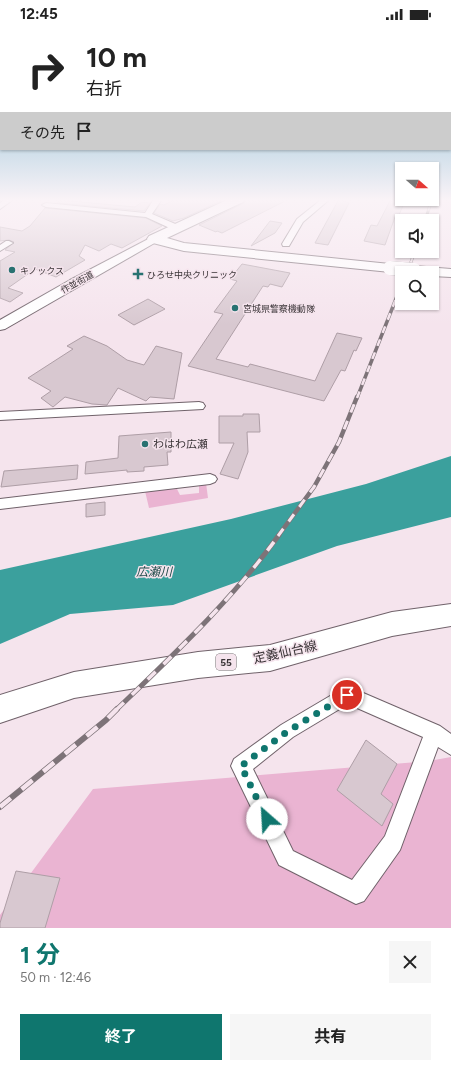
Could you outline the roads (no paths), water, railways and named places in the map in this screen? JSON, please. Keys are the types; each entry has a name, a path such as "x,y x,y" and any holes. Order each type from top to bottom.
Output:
{"highway":[{"path":"162,241 184,247 451,273"}],"main road":[{"name":"定義仙台線","path":"0,709 74,685 198,665 270,658 392,624 451,615"}],"street":[{"name":"作並街道","path":"0,326 150,241"},
{"path":"0,242 9,243 0,249"},
{"path":"0,416 199,406"},
{"path":"0,504 210,479"},
{"path":"434,732 393,843 356,893 286,858 241,766 288,731 347,695 434,732 451,746"}],"water":[{"name":"広瀬川","path":"451,456 451,517 337,546 173,605 70,614 0,644 0,570 231,519 366,484"}],"railway":[{"path":"410,266 412,258"},
{"path":"357,398 395,301"},
{"path":"278,536 314,487 339,442 357,397"},
{"path":"116,710 180,648 222,604 242,582 279,535"},
{"path":"0,807 106,720 116,710"}],"place":[{"name":"キノックス","path":"12,270"},
{"name":"ひろせ中央クリニック","path":"138,274"},
{"name":"宮城県警察機動隊","path":"235,308"},
{"name":"わはわ広瀬","path":"145,444"}]}
